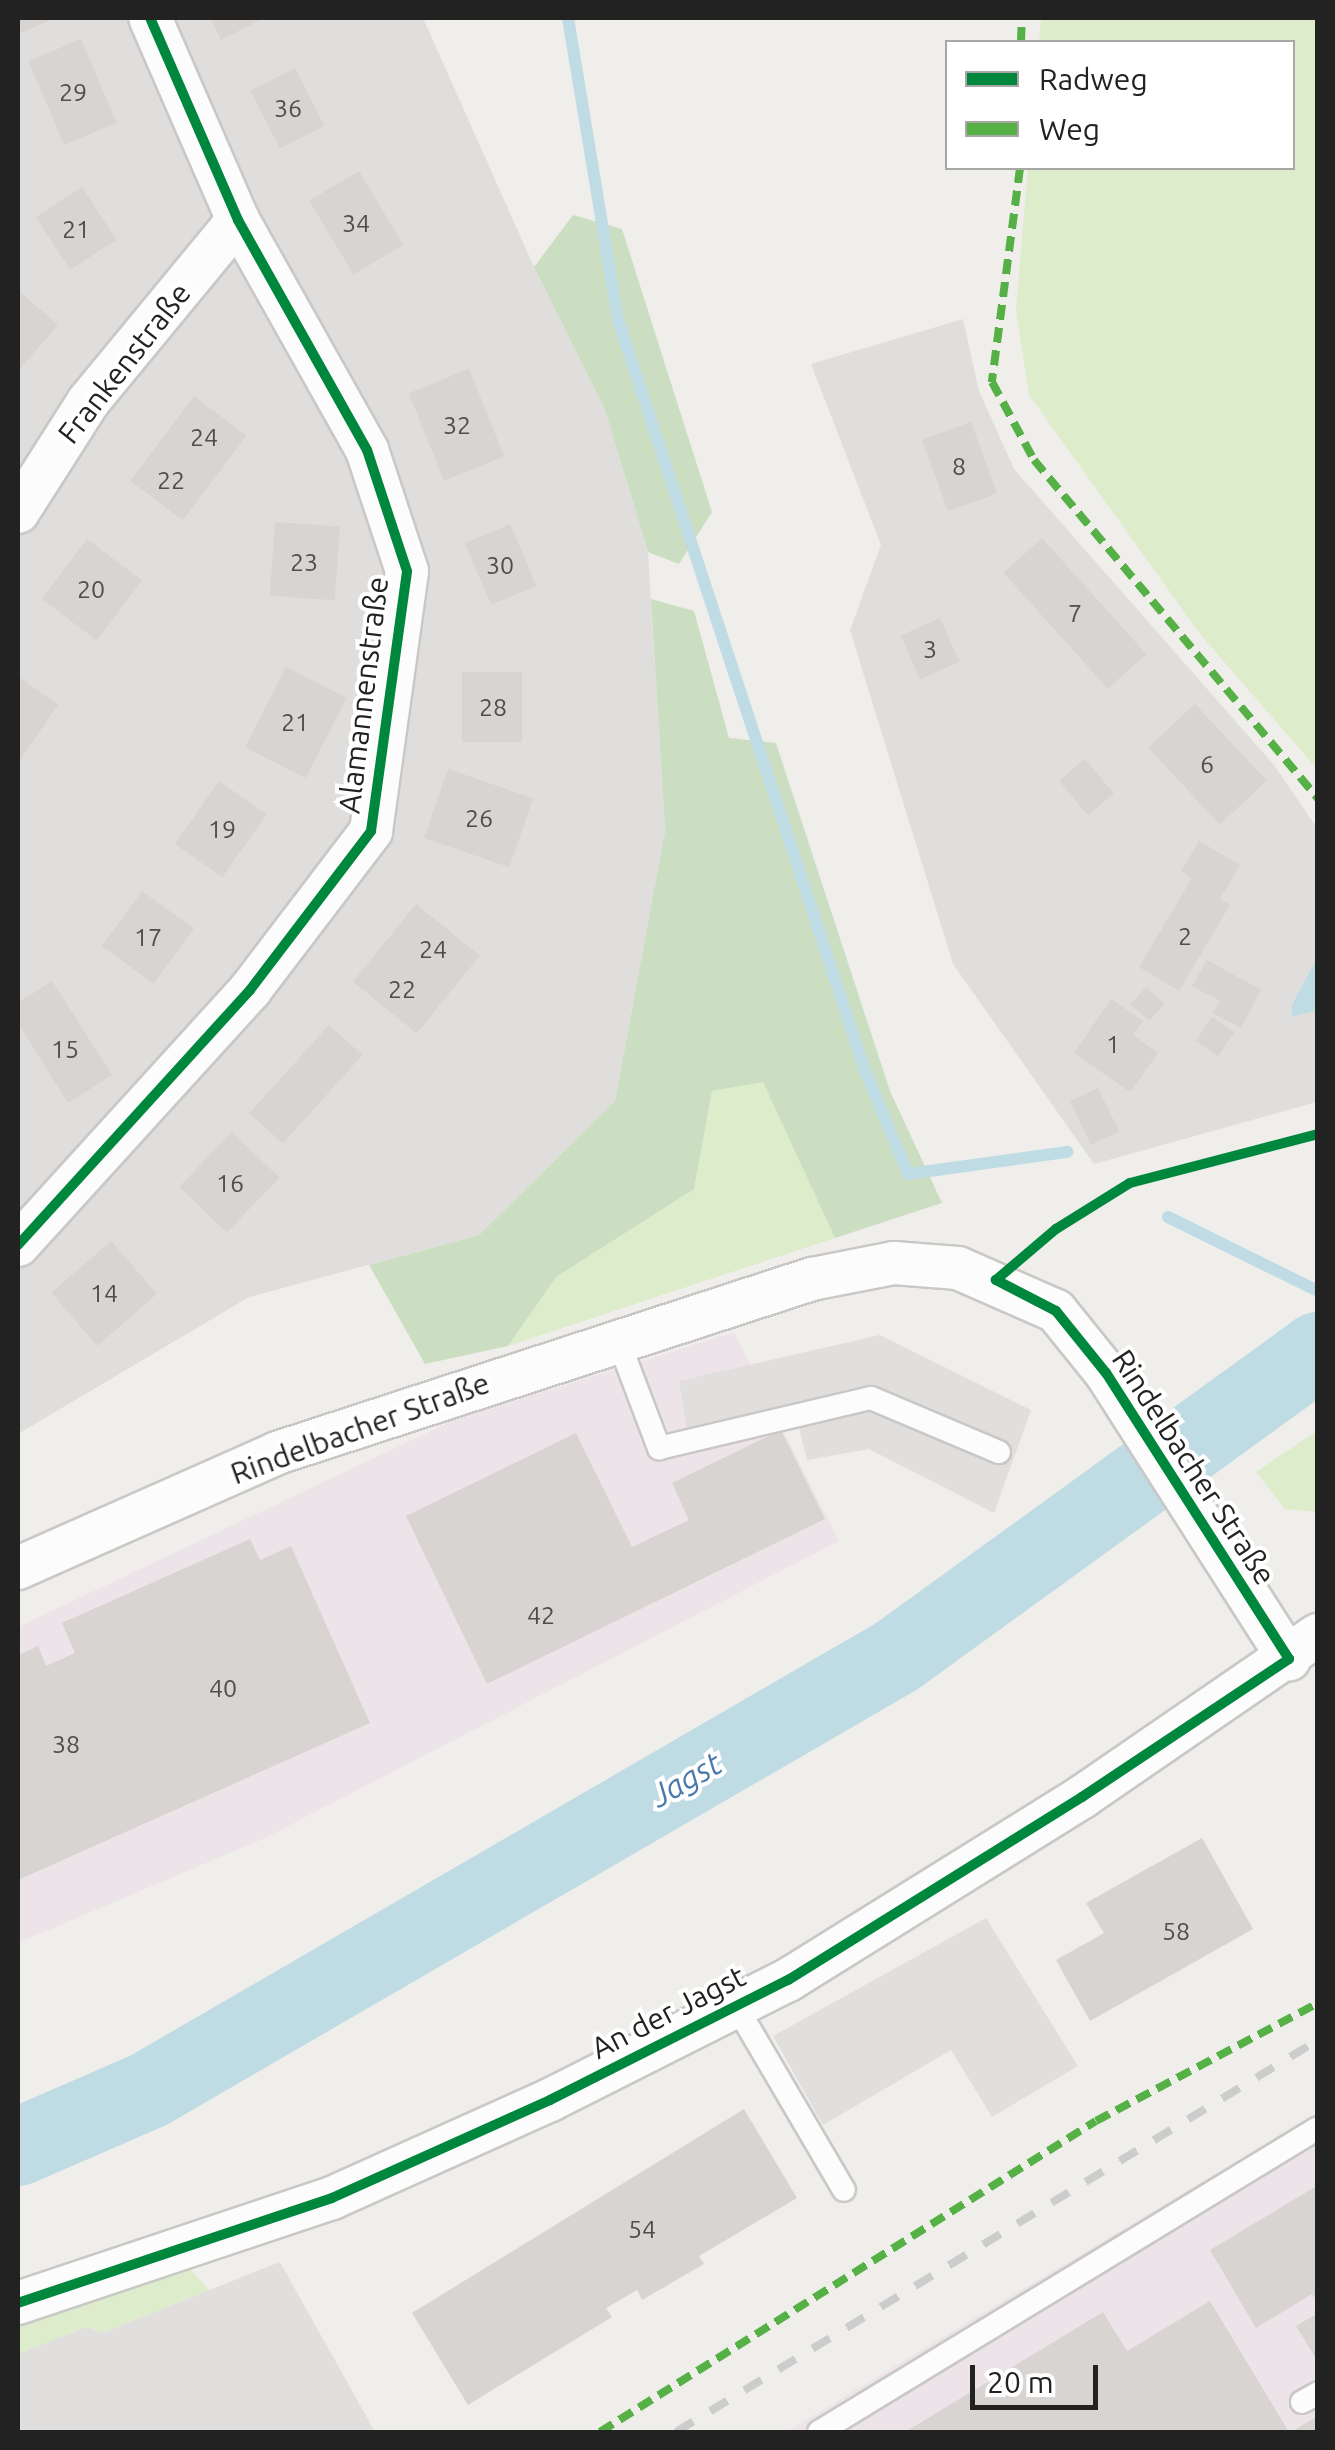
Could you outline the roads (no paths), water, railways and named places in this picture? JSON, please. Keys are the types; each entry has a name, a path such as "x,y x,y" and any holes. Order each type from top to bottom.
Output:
{"street":[{"name":"Alamannenstraße","path":"18,1245 250,990 371,831 407,571 367,450 238,220 150,18"},
{"name":"Frankenstraße","path":"18,512 88,402 238,220"},
{"name":"Rindelbacher Straße","path":"18,1568 277,1453 812,1279 894,1264 958,1268 996,1280 1056,1311 1106,1372 1216,1550 1303,1647"},
{"name":"An der Jagst","path":"18,2304 332,2198 736,2006 1082,1798 1303,1647"}],"lane":[{"path":"618,1340 659,1448 871,1398 999,1452"},
{"path":"736,2006 844,2190"},
{"path":"819,2432 1318,2128"}],"water":[{"path":"1317,958 1317,1010 1292,1017 1292,1005"}],"waterway":[{"path":"568,18 618,320 865,1071 908,1174 1067,1152"},
{"path":"1168,1217 1318,1291"},
{"name":"Jagst","path":"18,2147 149,2090 897,1656 1318,1351"}],"railway":[{"path":"676,2432 1318,2040"}]}
